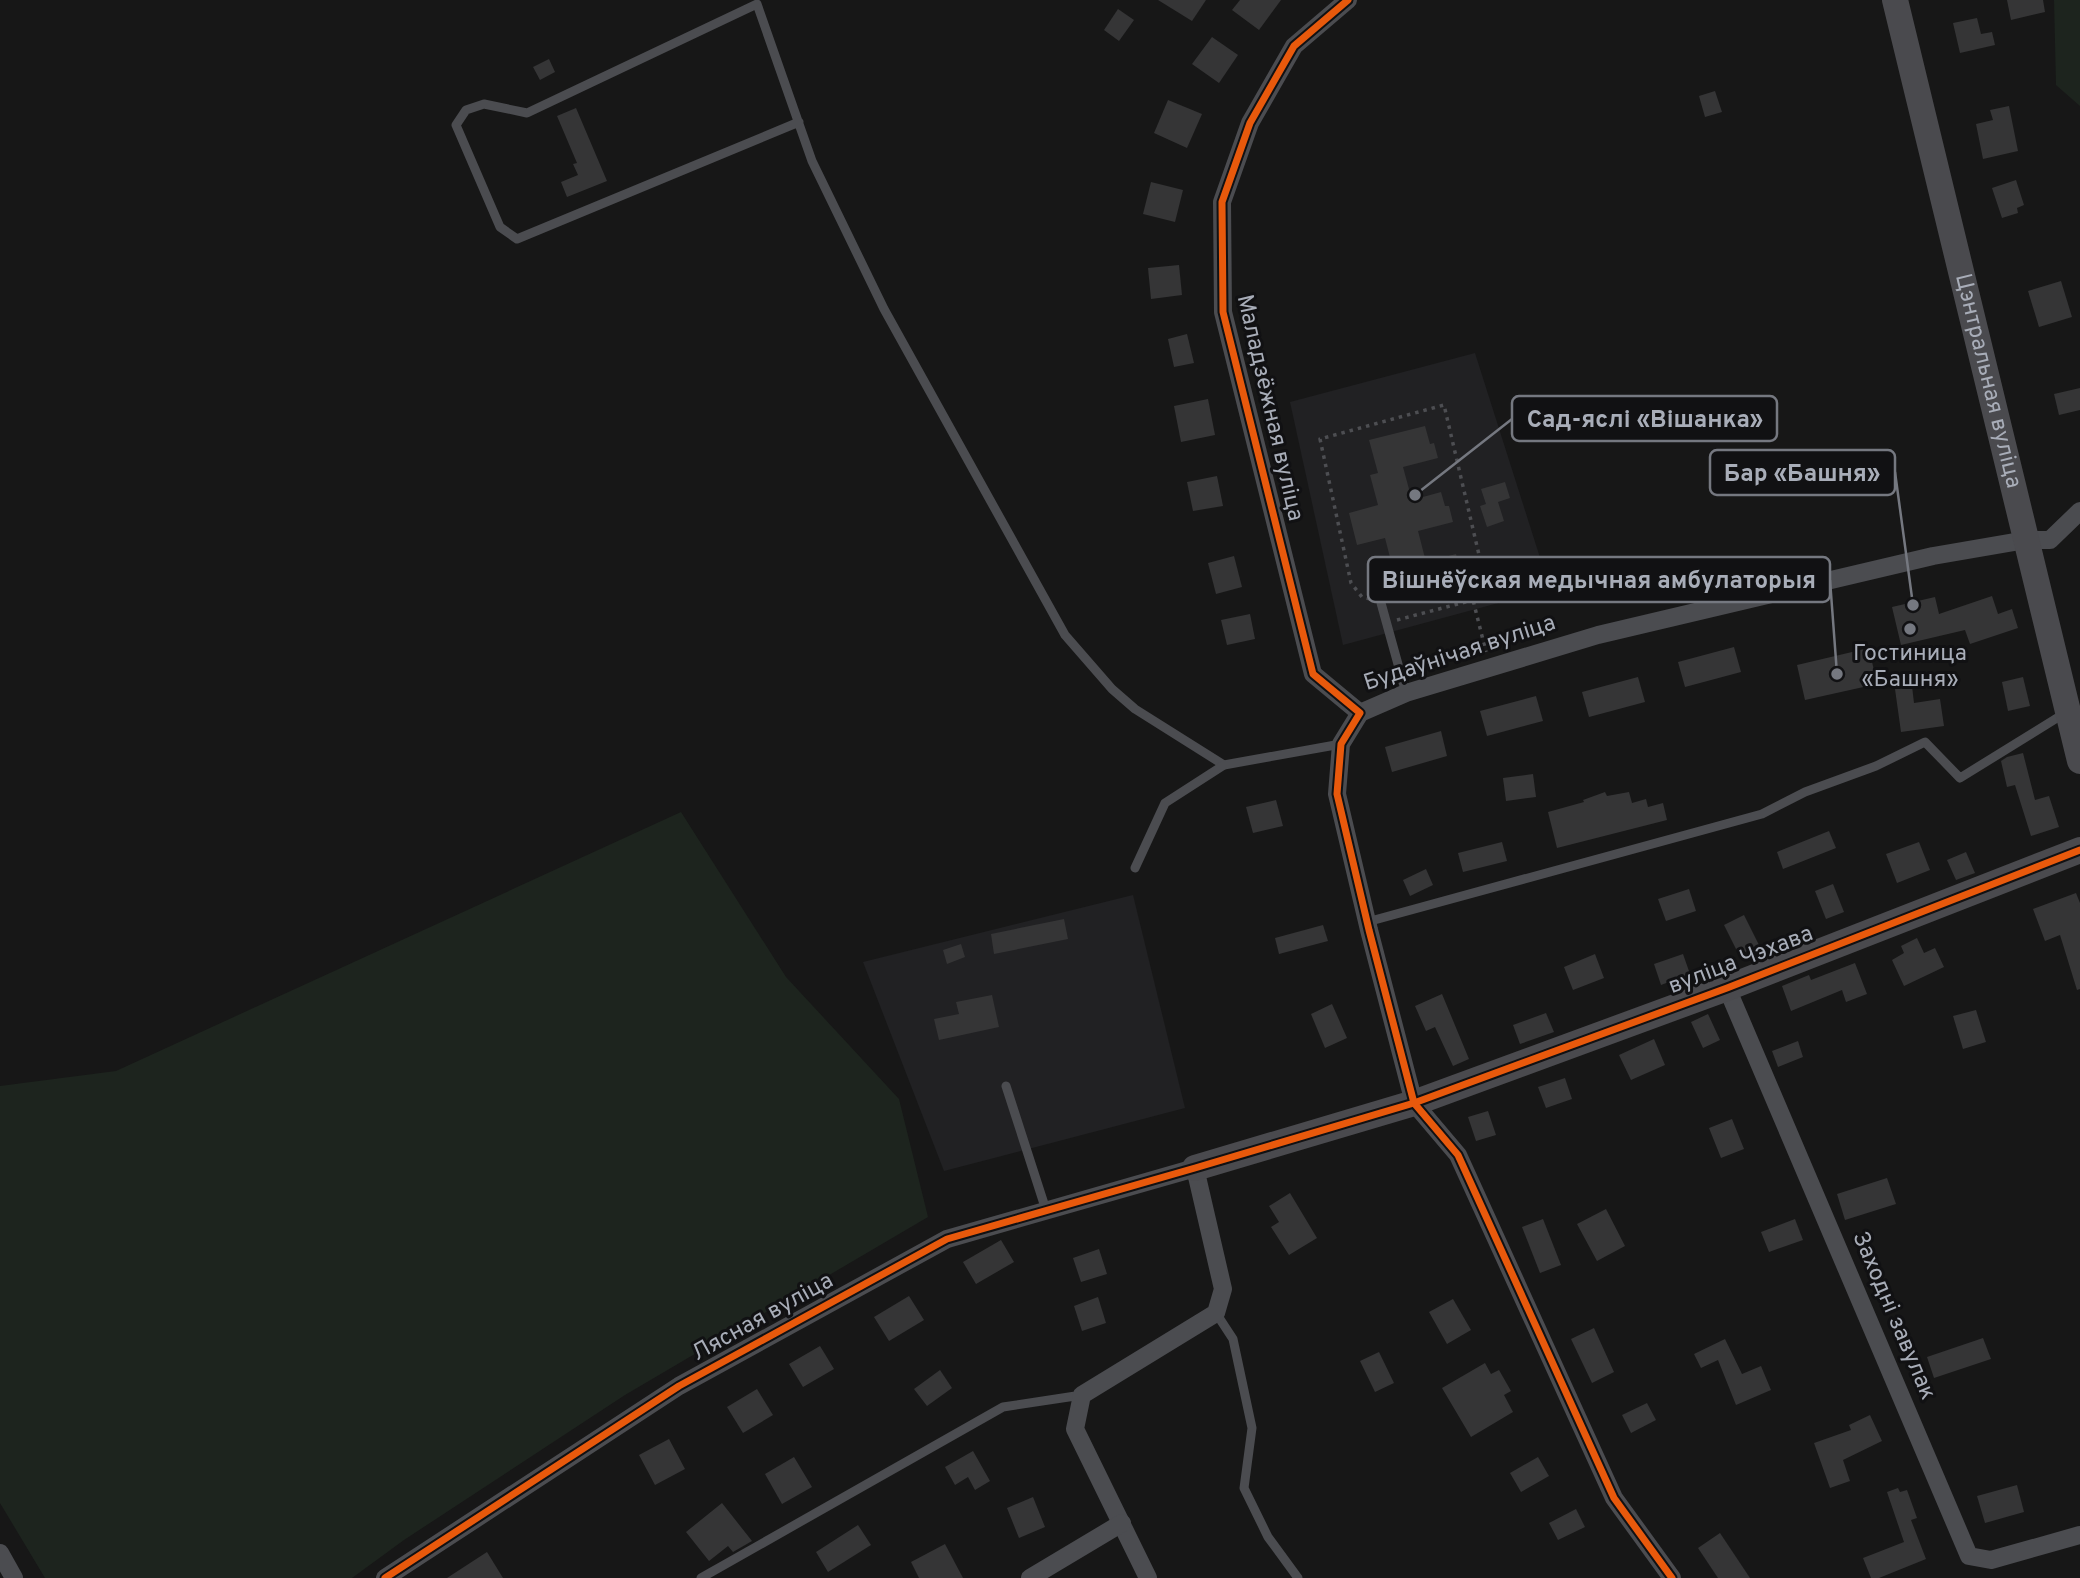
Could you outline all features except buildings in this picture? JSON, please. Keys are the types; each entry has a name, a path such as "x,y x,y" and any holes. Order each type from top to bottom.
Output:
{"street":[{"name":"Маладзёжная вуліца","path":"1348,0 1294,46 1250,123 1222,202 1223,312 1312,674 1360,713"},
{"name":"Цэнтральная вуліца","path":"1895,0 2080,761"},
{"name":"Будаўнічая вуліца","path":"1360,713 1406,693 1598,635 1933,556 2026,540 2050,540 2080,511"},
{"path":"1360,713 1341,744 1337,794 1414,1103 1458,1155 1614,1498 1672,1578"},
{"name":"вуліца Чэхава","path":"1195,1168 1414,1103 1727,988 2080,850"},
{"name":"Заходні завулак","path":"1727,988 1969,1556 1991,1560 2080,1535"},
{"path":"1148,1578 1075,1429 1082,1395 1216,1312 1223,1289 1195,1168"},
{"name":"Лясная вуліца","path":"385,1578 679,1386 947,1239 1195,1168"},
{"path":"1030,1578 1122,1523"},
{"path":"0,1553 14,1578"}],"lane":[{"path":"799,122 517,239 500,227 456,125 466,110 484,104 527,113 757,4 799,122 812,161 884,309 1065,635 1112,689 1135,709 1224,765"},
{"path":"1381,603 1406,693"},
{"path":"1367,922 1762,814 1805,792 1876,766 1925,741 1961,778 2068,712"},
{"path":"1135,868 1165,803 1224,765 1341,744"},
{"path":"1006,1086 1046,1210"},
{"path":"1216,1312 1233,1339 1252,1428 1244,1488 1268,1537 1298,1578"},
{"path":"701,1578 1003,1407 1082,1395"}],"path":[{"path":"1381,603 1362,597 1350,583 1320,439 1444,405 1487,589 1473,600 1387,623"},
{"path":"1473,600 1490,668"}],"shaded area":[{"path":"2054,0 2080,0 2080,106 2056,85"},
{"path":"1475,353 1550,589 1343,645 1290,402"},
{"path":"681,812 786,977 899,1099 928,1217 625,1395 404,1540 352,1578 45,1578 0,1503 0,1086 116,1071"},
{"path":"1133,895 1185,1108 944,1171 863,962"}],"cycle path":[{"path":"1348,0 1294,46 1250,123 1222,202 1223,312 1313,674 1360,713 1341,744 1337,794 1414,1103 1458,1155 1614,1498 1672,1578"},
{"path":"385,1578 679,1386 947,1239 1414,1103 1727,988 2080,850"}],"place":[{"name":"Сад-яслі «Вішанка»","path":"1415,495"},
{"name":"Бар «Башня»","path":"1913,605"},
{"name":"Гостиница «Башня»","path":"1910,629"},
{"name":"Вішнёўская медычная амбулаторыя","path":"1837,674"}]}
